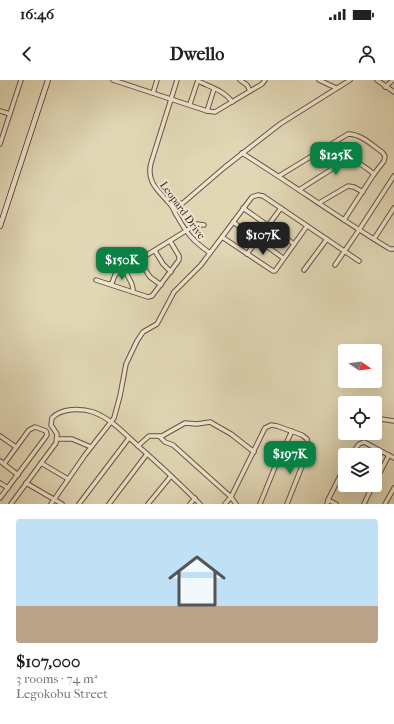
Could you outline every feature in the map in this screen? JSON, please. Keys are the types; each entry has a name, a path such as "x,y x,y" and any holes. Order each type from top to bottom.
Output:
{"main road":[{"path":"0,226 48,80"}],"street":[{"path":"0,144 21,80"},
{"path":"113,80 207,110 218,111 266,80"},
{"path":"153,93 157,80"},
{"name":"Leopard Drive","path":"178,80 149,170 151,181 161,196 170,203 195,242 210,253"},
{"path":"240,80 247,85 250,91"},
{"path":"319,80 336,88"},
{"path":"170,203 174,205 183,202 242,153 289,118 350,80"},
{"path":"377,80 394,92"},
{"path":"385,86 394,80"},
{"path":"190,104 198,81 226,95 232,102"},
{"path":"207,110 214,89"},
{"path":"0,111 10,114"},
{"path":"279,176 348,134 354,134 359,137 384,154 384,161 344,220"},
{"path":"242,153 359,230 394,250"},
{"path":"299,190 343,162 350,160 354,160 374,174"},
{"path":"335,265 394,176"},
{"path":"319,203 348,186 354,187 363,192"},
{"path":"51,504 115,415 126,364 135,344 143,332 157,324 174,292 198,269 252,197 258,195 263,196 359,260"},
{"path":"243,208 294,244"},
{"path":"247,254 281,208"},
{"path":"374,239 394,208"},
{"path":"233,222 284,258"},
{"path":"110,284 112,283 115,275 197,224 204,225"},
{"path":"222,237 269,270 273,271 307,226"},
{"path":"304,270 327,239"},
{"path":"96,280 150,297 154,295 178,262 179,258 170,241"},
{"path":"155,251 163,264 171,272"},
{"path":"139,260 150,277 161,285"},
{"path":"125,269 133,285 133,292"},
{"path":"17,504 12,503 53,448 57,439 56,431 51,425 51,421 54,416 69,410 85,410 93,412 111,422 200,504"},
{"path":"382,419 394,421"},
{"path":"138,446 149,436 160,437 185,423 197,424 210,422 231,434 254,452"},
{"path":"225,504 231,497 254,452 262,432 268,426 277,426 306,438 308,449 288,504"},
{"path":"0,498 45,438 47,435 46,432 35,427 29,430 4,464"},
{"path":"260,504 275,465 292,431"},
{"path":"0,436 16,447"},
{"path":"160,437 165,442 173,445 231,497 236,504"},
{"path":"79,504 130,438"},
{"path":"57,439 72,439 91,447"},
{"path":"356,448 362,442 374,448"},
{"path":"382,452 394,458"},
{"path":"108,504 147,454"},
{"path":"382,468 389,455"},
{"path":"0,461 18,475"},
{"path":"41,463 68,479"},
{"path":"148,504 171,476"},
{"path":"336,504 328,502 338,481"},
{"path":"0,483 8,488"},
{"path":"26,483 62,504"},
{"path":"385,504 394,488"},
{"path":"364,504 370,492"},
{"path":"190,504 195,498"}]}
